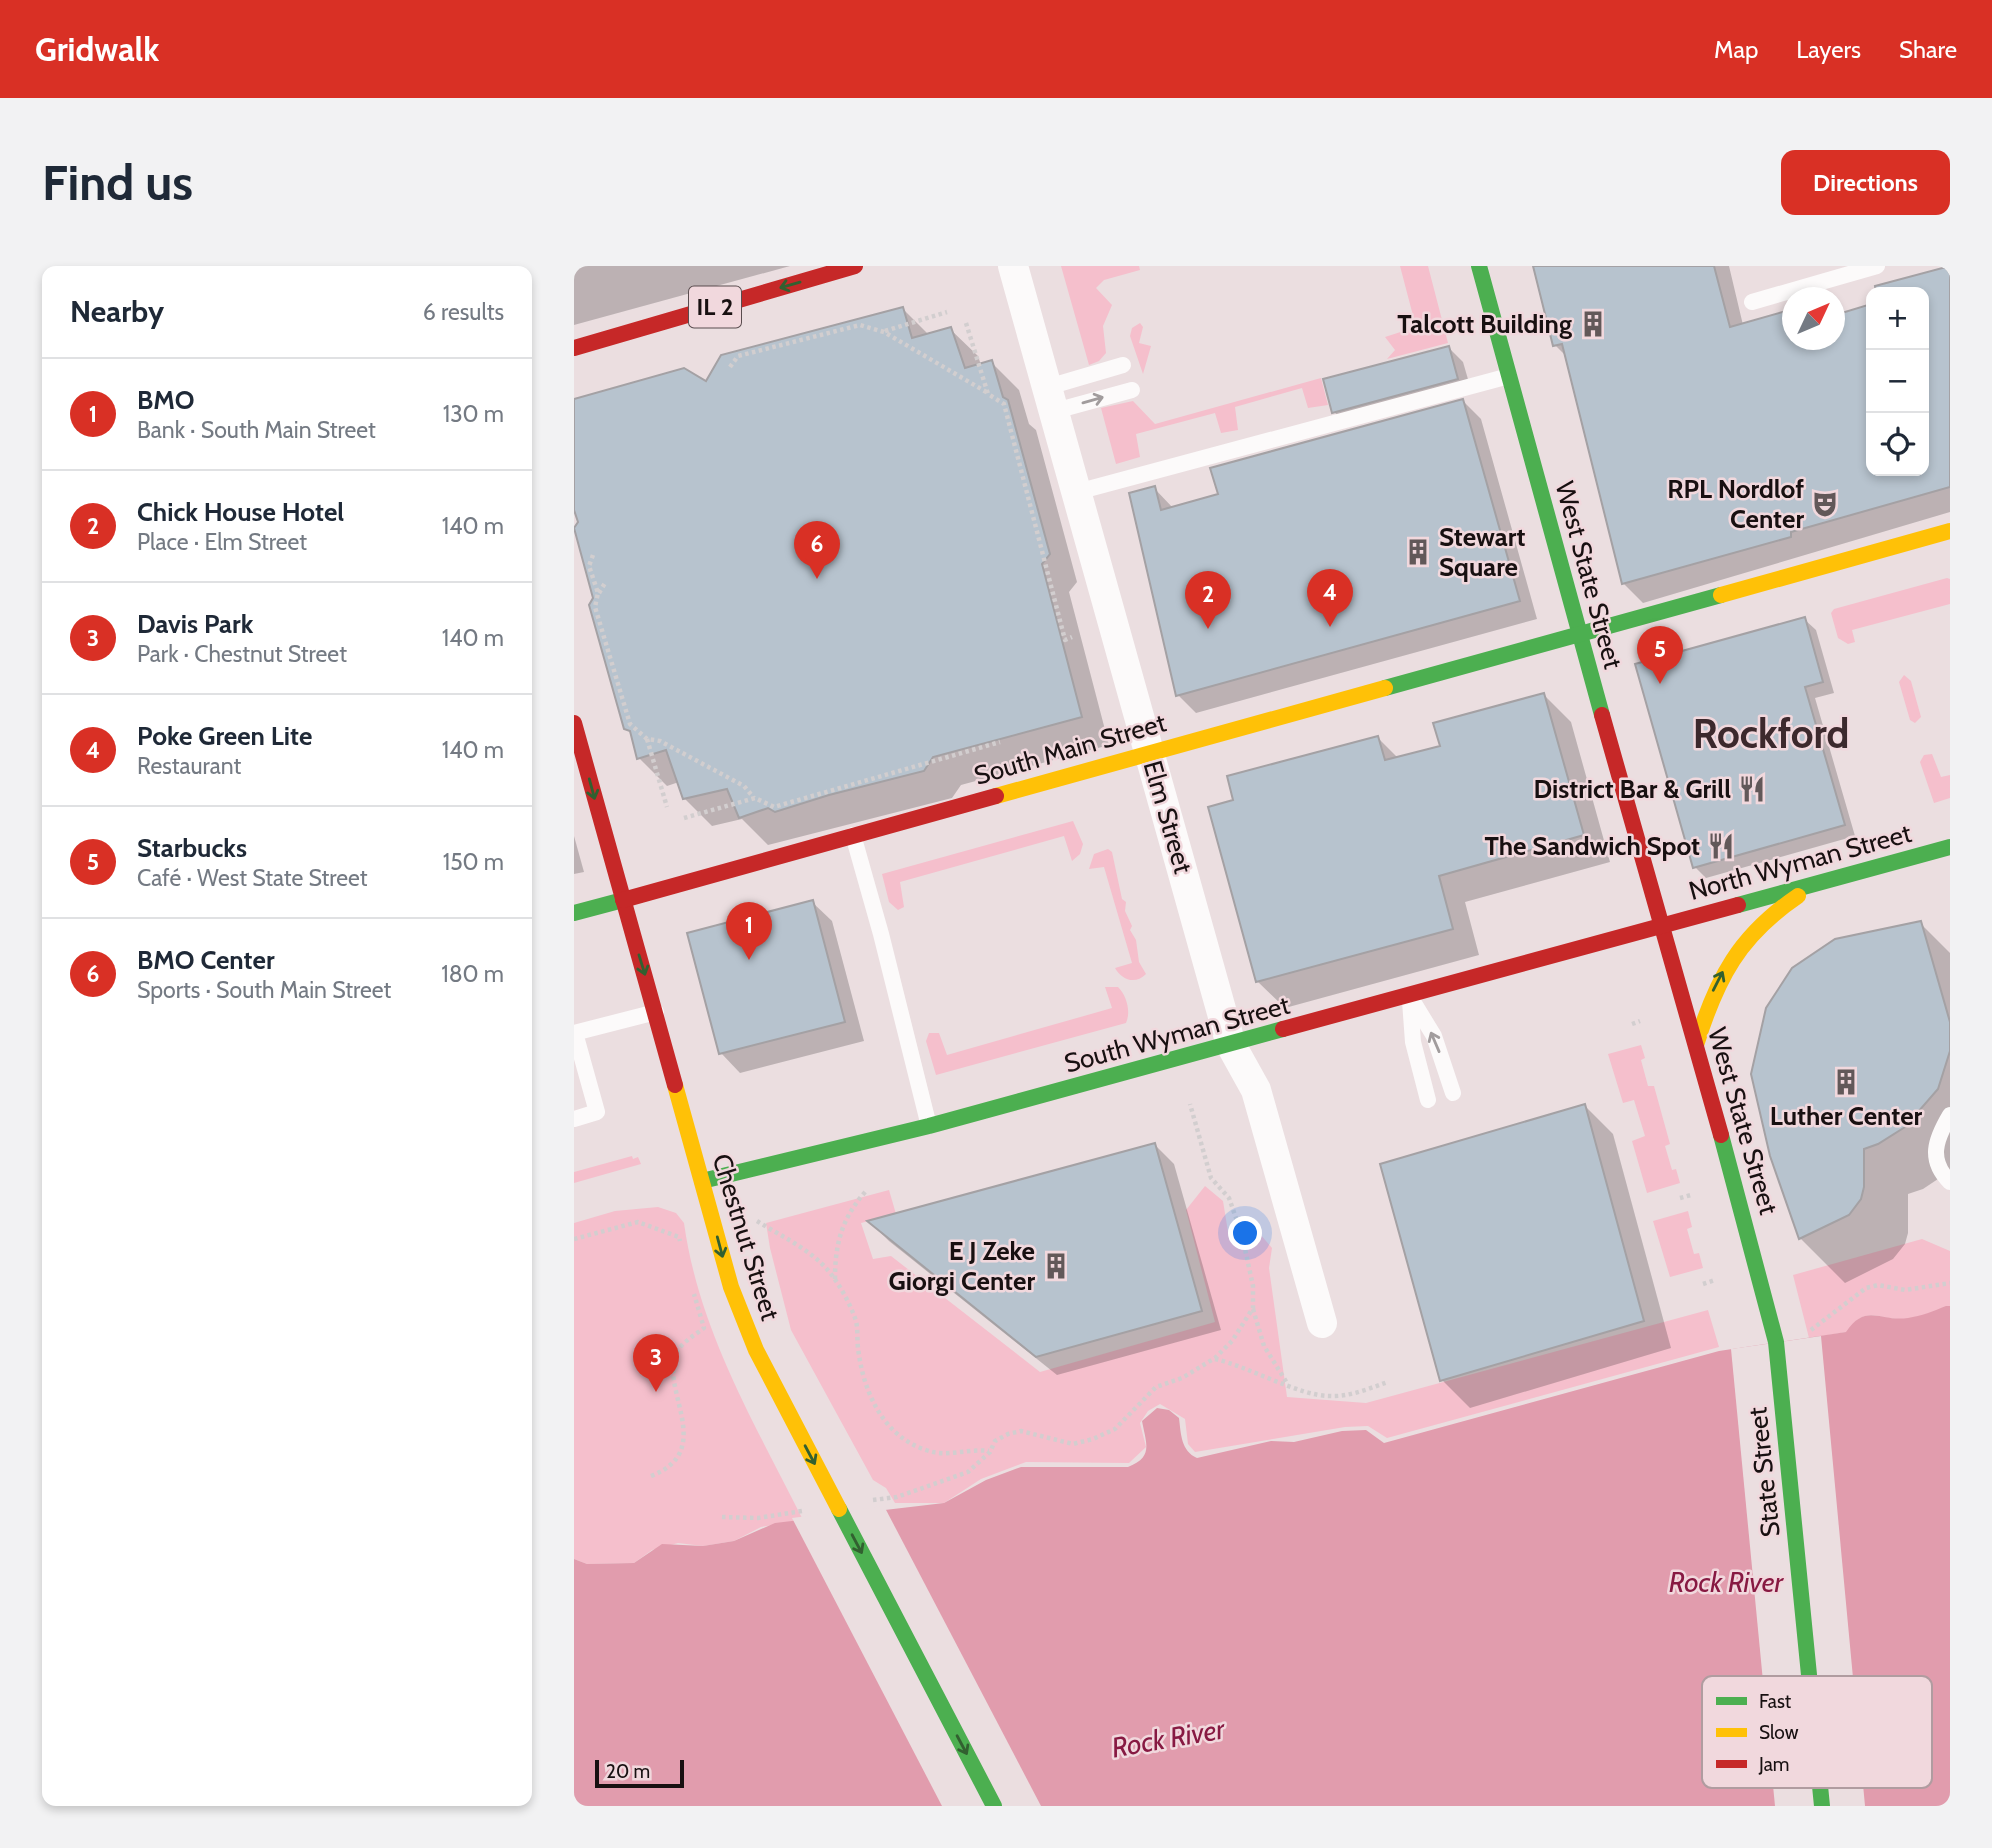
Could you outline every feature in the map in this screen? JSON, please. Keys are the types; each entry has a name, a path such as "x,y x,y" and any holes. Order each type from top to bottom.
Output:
{"main road":[{"name":"IL 2","path":"574,348 855,266"},
{"name":"West State Street","path":"1479,266 1578,633 1761,1276 1776,1342"},
{"name":"South Main Street","path":"574,913 1950,531"},
{"name":"Chestnut Street","path":"574,723 731,1287 756,1350 994,1806"},
{"name":"North Wyman Street","path":"1662,924 1950,847"},
{"path":"1696,1045 1710,997 1741,943 1762,922 1824,881"},
{"name":"South Wyman Street","path":"702,1181 929,1126 1231,1045 1662,924"},
{"name":"State Street","path":"1776,1342 1809,1676"},
{"name":"State Street","path":"1820,1788 1822,1806"}],"street":[{"name":"Elm Street","path":"1013,266 1231,1045 1256,1090 1322,1323"}],"lane":[{"path":"1752,302 1877,266"},
{"path":"1051,399 1123,365"},
{"path":"1077,492 1509,376"},
{"path":"1051,399 1132,390"},
{"path":"853,835 929,1126"},
{"path":"1409,995 1434,1037 1453,1093"},
{"path":"1409,995 1413,1042 1428,1100"},
{"path":"574,1119 597,1112 574,1033 656,1012"},
{"path":"1950,1115 1938,1139 1934,1158 1939,1171 1950,1182"}],"path":[{"path":"884,332 947,312"},
{"path":"966,323 988,394"},
{"path":"730,367 738,356 860,325 884,332 1004,404 1065,640 1072,637"},
{"path":"593,555 589,566 598,593"},
{"path":"605,583 598,593 594,607 630,724 647,739 667,807"},
{"path":"647,739 660,741 744,786 755,799 775,807 1000,743"},
{"path":"684,818 755,799"},
{"path":"1632,1024 1640,1021"},
{"path":"1190,1104 1211,1178 1229,1198 1242,1235 1253,1286 1253,1308 1264,1346 1289,1385"},
{"path":"835,1279 836,1241 855,1204 866,1191"},
{"path":"1680,1198 1691,1195"},
{"path":"757,1221 820,1261 835,1279 857,1323 863,1374 869,1395 881,1416 898,1435 923,1450 942,1455 977,1450 990,1452"},
{"path":"574,1239 638,1222 679,1237 683,1250"},
{"path":"1703,1284 1715,1280"},
{"path":"1811,1329 1866,1288 1878,1284 1905,1290 1950,1283"},
{"path":"651,1476 667,1470 678,1457 684,1423 673,1368 679,1349 704,1328 693,1289"},
{"path":"871,1501 897,1497 968,1472 990,1452 995,1441 1021,1431 1073,1444 1093,1440 1115,1429 1156,1387 1182,1378 1215,1359 1232,1341 1253,1308"},
{"path":"1215,1359 1244,1365 1312,1394 1331,1397 1388,1382"},
{"path":"722,1517 758,1518 807,1510"}],"shaded area":[{"path":"1061,266 1139,266 1140,270 1104,280 1096,288 1112,305 1103,326 1106,353 1099,361 1089,365"},
{"path":"1400,266 1428,266 1448,343 1387,359 1395,350 1385,337 1416,327"},
{"path":"1140,323 1143,327 1139,343 1151,346 1143,374 1130,336 1132,328"},
{"path":"1321,378 1328,405 1308,408 1302,388 1235,407 1238,430 1221,433 1215,413 1136,434 1140,457 1116,464 1101,408 1133,401 1155,424"},
{"path":"1950,579 1950,604 1852,630 1855,642 1848,644 1838,638 1831,613 1834,609"},
{"path":"1904,675 1911,681 1921,717 1915,723 1910,720 1899,682"},
{"path":"1932,754 1941,777 1950,775 1950,798 1934,803 1920,762 1924,755"},
{"path":"1073,821 1083,844 1080,854 1072,861 1064,836 900,882 904,907 898,910 889,902 882,874"},
{"path":"1108,849 1112,852 1122,899 1126,902 1125,911 1136,940 1139,962 1146,974 1138,979 1129,980 1121,976 1115,968 1132,963 1104,867 1089,869 1094,854"},
{"path":"1105,987 1118,987 1124,995 1128,1009 1126,1023 936,1075 926,1041 929,1033 939,1033 947,1055 1112,1008"},
{"path":"1641,1045 1645,1058 1641,1060 1648,1086 1654,1086 1670,1144 1665,1146 1672,1170 1676,1169 1680,1183 1647,1193 1632,1141 1645,1136 1634,1100 1623,1103 1608,1054"},
{"path":"632,1156 633,1159 638,1157 641,1164 574,1183 574,1172"},
{"path":"1205,1186 1223,1201 1229,1238 1260,1234 1272,1248 1269,1268 1287,1397 1366,1403 1708,1310 1719,1347 1387,1438 1368,1426 1345,1427 1195,1452 1188,1444 1185,1419 1160,1404 1148,1411 1140,1423 1146,1447 1129,1463 1026,1462 981,1479 944,1503 895,1503 886,1488 873,1480 791,1330 766,1223 889,1190 896,1214 861,1223 873,1259 891,1256 1040,1372 1215,1322 1186,1210"},
{"path":"658,1207 676,1213 684,1223 691,1263 716,1339 748,1412 803,1520 761,1527 734,1541 703,1546 678,1543 652,1550 634,1563 587,1564 574,1559 574,1223 615,1211"},
{"path":"1688,1211 1692,1227 1687,1229 1694,1254 1699,1253 1703,1268 1670,1277 1653,1221"},
{"path":"1922,1239 1950,1251 1950,1308 1906,1319 1867,1316 1860,1318 1847,1332 1809,1338 1793,1275"}],"water":[{"name":"Rock River","path":"1950,1306 1950,1806 574,1806 574,1559 587,1564 634,1563 662,1544 703,1546 734,1541 775,1523 944,1503 986,1480 1021,1467 1128,1467 1142,1459 1145,1454 1142,1421 1157,1408 1169,1410 1179,1418 1185,1446 1197,1458 1271,1441 1294,1442 1342,1431 1366,1430 1384,1443 1719,1351 1846,1332 1853,1323 1867,1315 1898,1319 1923,1315"}],"pier":[{"path":"1821,1336 1853,1676 1762,1676 1731,1349"},
{"path":"884,1506 1041,1806 942,1806 792,1518"},
{"path":"1773,1788 1863,1788 1865,1806 1775,1806"}],"building":[{"path":"1533,266 1714,266 1730,327 1782,312 1782,350 1845,350 1845,312 1866,306 1866,476 1929,476 1929,287 1875,286 1950,266 1950,487 1791,532 1791,537 1622,584 1562,344 1553,346"},
{"path":"903,307 912,338 951,327 965,368 992,360 1003,397 1008,400 1050,554 1042,564 1082,717 933,757 924,771 775,812 768,808 739,818 727,789 683,799 666,750 637,759 630,731 624,729 589,605 593,598 574,528 578,522 574,510 574,399 684,368 706,381 721,355"},
{"path":"1449,346 1458,379 1332,413 1323,379"},
{"path":"1463,399 1520,601 1176,696 1129,493 1155,486 1161,510 1218,494 1210,468"},
{"path":"1805,617 1823,682 1805,687 1845,825 1693,868 1635,664"},
{"path":"1544,693 1584,835 1439,876 1453,929 1256,982 1208,807 1233,800 1227,776 1378,736 1385,760 1440,746 1433,723"},
{"path":"813,900 845,1022 719,1054 687,933"},
{"name":"Luther Center","path":"1921,921 1950,1022 1950,1051 1938,1089 1905,1127 1878,1144 1864,1149 1864,1187 1861,1199 1849,1215 1799,1239 1770,1156 1751,1074 1766,1008 1792,968 1835,939"},
{"path":"1585,1104 1644,1321 1440,1381 1380,1164"},
{"name":"E J Zeke Giorgi Center","path":"1155,1143 1202,1311 1036,1357 867,1221"}],"traffic: fast":[{"path":"1479,266 1602,715"},
{"path":"1385,688 1721,595"},
{"path":"1738,905 1950,847"},
{"path":"574,913 623,900"},
{"path":"702,1181 929,1126 1283,1029"},
{"path":"1721,1135 1776,1342 1809,1676"},
{"path":"839,1509 994,1806"},
{"path":"1820,1788 1822,1806"}],"traffic: slow":[{"path":"1721,595 1950,531"},
{"path":"996,796 1385,688"},
{"path":"1696,1045 1712,999 1733,960 1760,927 1798,896"},
{"path":"675,1085 731,1287 756,1350 839,1509"}],"traffic: jam":[{"path":"574,348 855,266"},
{"path":"1602,715 1721,1135"},
{"path":"574,723 675,1085"},
{"path":"623,900 996,796"},
{"path":"1283,1029 1738,905"}],"place":[{"name":"Talcott Building","path":"1593,324"},
{"name":"RPL Nordlof Center","path":"1825,504"},
{"name":"Stewart Square","path":"1418,552"},
{"name":"BMO Center","path":"817,579"},
{"name":"Poke Green Lite","path":"1330,627"},
{"name":"Chick House Hotel","path":"1208,629"},
{"name":"Starbucks","path":"1660,684"},
{"name":"District Bar & Grill","path":"1752,789"},
{"name":"The Sandwich Spot","path":"1721,846"},
{"name":"BMO","path":"749,960"},
{"name":"Luther Center","path":"1846,1082"},
{"name":"E J Zeke Giorgi Center","path":"1056,1266"},
{"name":"Davis Park","path":"656,1392"}],"district":[{"name":"Rockford","path":"1771,734"}]}
